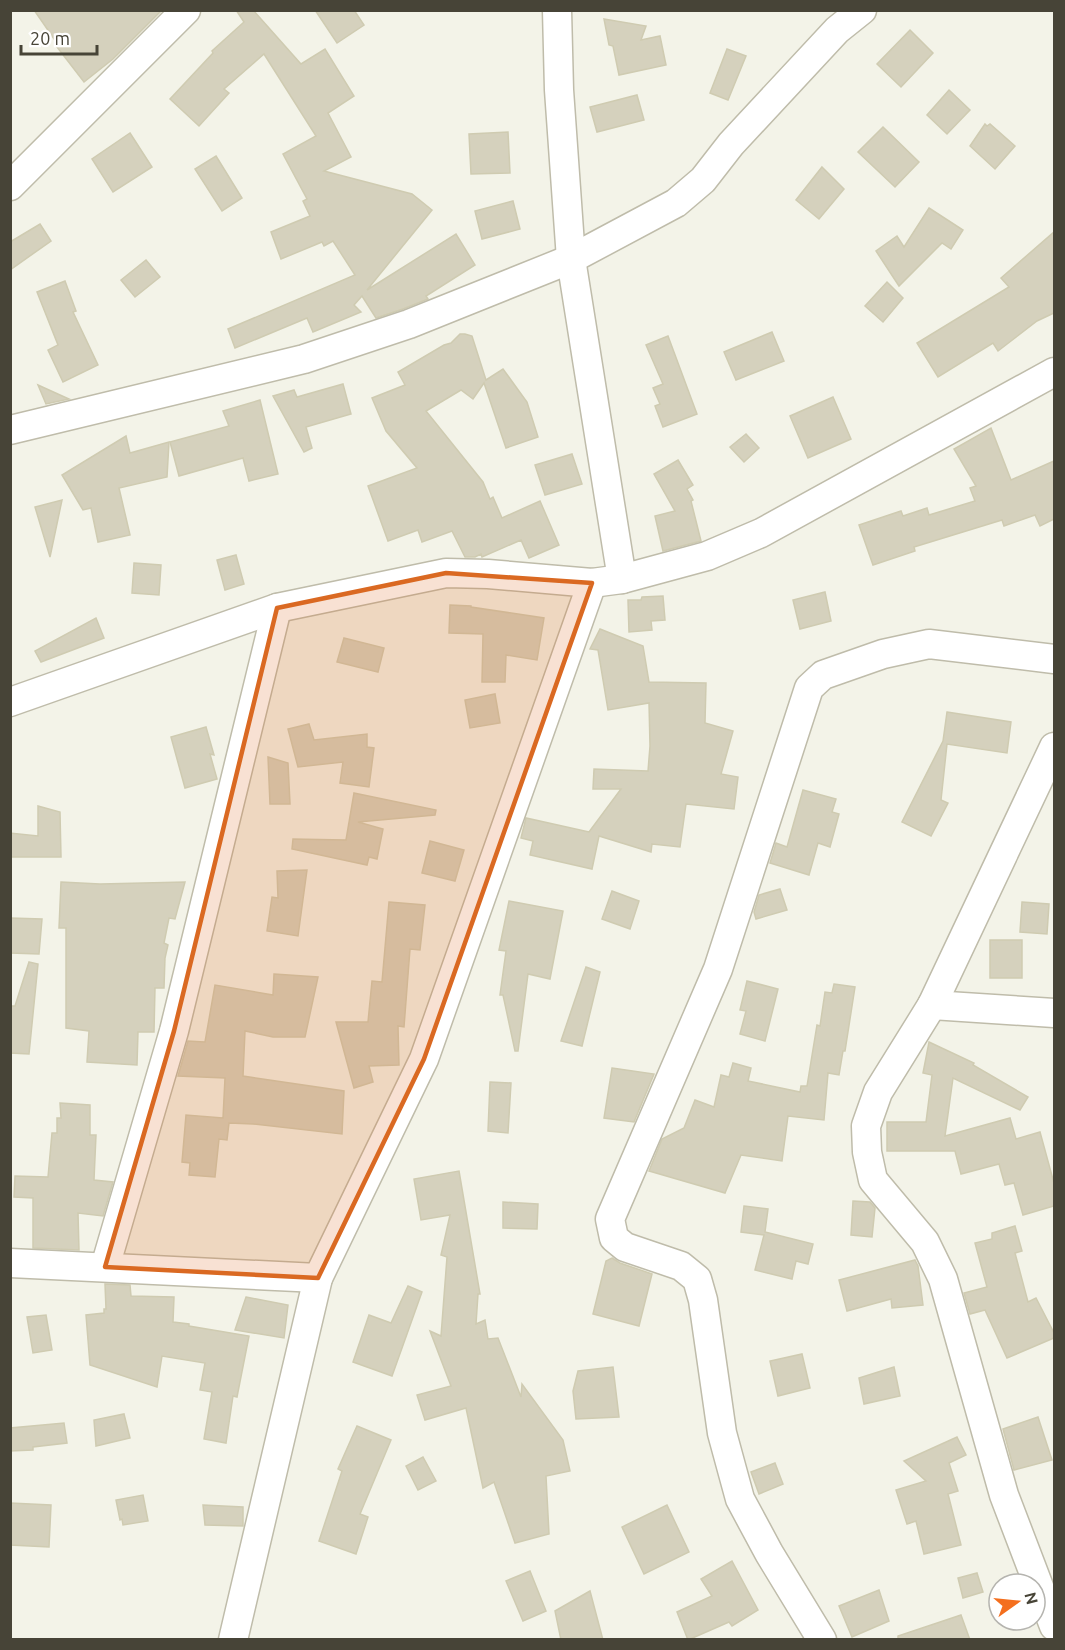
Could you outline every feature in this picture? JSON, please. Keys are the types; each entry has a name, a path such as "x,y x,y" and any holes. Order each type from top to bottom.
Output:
{"street":[{"path":"10,186 186,10"},
{"path":"557,10 559,90 571,259 622,579"},
{"path":"10,430 304,359 409,324 571,259 676,203 703,180 731,144 837,30 862,10"},
{"path":"10,702 277,608 446,573 592,582 622,579 707,556 761,533 1054,372"},
{"path":"233,1640 318,1278 424,1059 592,582"},
{"path":"105,1267 174,1031 277,608"},
{"path":"822,1640 769,1553 740,1499 722,1433 703,1299 697,1279 681,1266 625,1247 614,1238 609,1219 718,969 809,688 823,675 883,654 929,644 1054,659"},
{"path":"1054,747 932,1005 878,1092 866,1126 867,1152 873,1180 925,1242 943,1279 1004,1495 1054,1626"},
{"path":"932,1005 1054,1013"},
{"path":"10,1263 318,1278"}],"highlighted area":[{"path":"446,573 592,583 424,1059 318,1278 105,1267 174,1031 277,608"}],"building":[{"path":"34,10 162,10 113,59 84,82 57,47 59,46"},
{"path":"236,10 253,10 301,64 325,49 354,96 328,113 351,157 324,171 412,194 432,210 367,290 456,234 475,265 426,296 428,299 403,309 376,318 362,296 354,305 361,312 313,332 307,318 235,348 228,329 355,275 333,241 324,246 322,242 281,259 271,232 310,216 303,201 307,199 283,154 316,136 264,54 224,89 229,93 199,126 170,99 213,53 212,51 244,22"},
{"path":"315,10 354,10 364,25 337,43"},
{"path":"604,19 646,26 641,40 660,36 666,65 619,75 613,46 609,45"},
{"path":"910,30 933,53 901,87 877,64"},
{"path":"727,49 746,56 728,100 710,93"},
{"path":"949,90 970,110 947,134 927,115"},
{"path":"637,95 644,120 597,132 590,107"},
{"path":"985,124 987,126 990,124 1015,146 995,169 970,146"},
{"path":"883,127 919,162 895,187 858,152"},
{"path":"508,132 510,173 471,174 469,134"},
{"path":"130,133 152,167 113,192 92,159"},
{"path":"216,156 242,198 222,211 195,169"},
{"path":"822,167 844,189 819,219 796,200"},
{"path":"513,201 520,229 482,239 475,211"},
{"path":"929,208 963,230 951,249 942,243 899,286 876,251 897,236 904,247"},
{"path":"40,224 51,241 10,270 10,242"},
{"path":"1054,232 1054,313 1037,321 998,351 993,343 938,377 917,343 1009,287 1001,278"},
{"path":"146,260 160,277 135,297 121,280"},
{"path":"65,281 76,311 73,312 98,365 63,382 48,350 58,345 37,292"},
{"path":"887,282 903,298 883,322 865,306"},
{"path":"772,332 784,361 736,380 724,352"},
{"path":"460,334 472,336 486,380 503,369 527,402 538,437 506,448 484,383 473,399 461,390 426,411 483,482 490,499 493,497 502,518 540,501 559,545 529,558 521,540 482,557 481,554 475,557 465,557 452,531 422,542 418,530 388,541 368,486 417,468 386,431 372,398 405,385 398,372 451,343"},
{"path":"668,336 697,414 663,427 655,406 660,404 653,388 663,384 646,345"},
{"path":"343,384 351,414 306,427 312,448 304,452 273,396 294,390 297,397"},
{"path":"38,385 69,399 46,404"},
{"path":"833,397 851,439 808,458 790,416"},
{"path":"260,400 278,474 249,481 243,458 179,476 170,442 229,426 223,411"},
{"path":"991,428 1011,480 1054,461 1054,519 1040,526 1035,515 1004,526 1002,520 914,547 915,551 873,565 859,525 901,511 903,516 927,508 929,515 975,501 970,488 976,486 954,449"},
{"path":"746,434 759,448 744,462 730,447"},
{"path":"126,436 130,453 169,442 167,477 119,488 130,535 98,542 91,508 83,510 62,475"},
{"path":"572,454 582,484 545,495 535,465"},
{"path":"678,460 693,485 687,489 693,500 691,501 701,541 663,551 655,516 675,511 654,474"},
{"path":"62,500 50,557 35,507"},
{"path":"236,555 244,584 225,590 217,560"},
{"path":"134,563 161,565 159,595 132,593"},
{"path":"825,592 831,621 800,629 793,600"},
{"path":"663,596 665,620 651,621 652,630 629,632 628,600"},
{"path":"450,605 471,606 544,618 537,660 506,655 505,682 482,682 483,634 449,633"},
{"path":"96,618 104,638 41,662 35,651"},
{"path":"600,629 643,646 649,682 706,683 705,723 733,731 721,774 738,777 734,809 686,804 680,847 652,844 651,852 599,836 592,869 530,855 533,841 521,838 526,818 589,832 621,789 593,789 594,769 648,771 649,703 608,710 598,650 590,649"},
{"path":"344,638 384,648 378,672 337,662"},
{"path":"495,694 500,723 470,728 465,700"},
{"path":"947,712 1011,722 1007,753 947,744 941,800 948,803 931,836 902,822 943,741"},
{"path":"309,724 314,740 367,734 367,747 374,748 369,787 340,783 343,762 298,767 288,729"},
{"path":"206,727 214,755 210,754 217,779 185,788 171,737"},
{"path":"268,757 288,763 290,804 270,804"},
{"path":"803,790 836,799 832,812 839,814 830,847 818,843 809,875 770,863 776,843 787,847"},
{"path":"354,793 436,810 435,815 358,822 383,829 377,859 369,857 367,865 292,849 293,839 346,840"},
{"path":"38,806 60,812 61,857 10,857 10,833 38,836"},
{"path":"430,841 464,850 455,881 422,873"},
{"path":"307,870 298,936 267,931 272,897 278,898 277,871"},
{"path":"61,882 100,884 185,882 175,919 169,918 164,943 168,945 164,988 155,988 154,1032 138,1032 137,1065 87,1062 89,1031 66,1028 66,928 59,928"},
{"path":"780,889 787,910 756,919 754,912 759,895"},
{"path":"612,891 639,901 630,929 602,919"},
{"path":"509,901 563,911 550,979 528,974 518,1051 515,1051 503,995 500,995 506,951 499,950"},
{"path":"389,902 425,905 420,950 410,949 404,1027 398,1026 399,1065 369,1066 373,1082 354,1088 336,1022 368,1022 372,981 382,982"},
{"path":"1022,902 1049,904 1047,934 1020,932"},
{"path":"10,918 42,919 39,954 10,953"},
{"path":"990,940 1022,940 1022,978 990,978"},
{"path":"29,962 38,964 29,1054 10,1053 10,1006 15,1006"},
{"path":"586,967 600,972 582,1046 561,1041"},
{"path":"274,974 318,977 305,1037 273,1037 245,1031 243,1076 344,1091 342,1134 229,1123 227,1140 219,1139 215,1177 189,1175 190,1163 182,1162 186,1115 223,1118 225,1078 178,1076 188,1041 205,1042 215,985 273,995"},
{"path":"747,981 778,989 765,1041 740,1034 746,1011 740,1010"},
{"path":"834,984 855,987 839,1075 828,1073 824,1120 788,1116 782,1161 741,1155 725,1193 649,1171 662,1139 684,1128 695,1100 714,1107 721,1075 729,1077 733,1063 751,1068 748,1081 800,1092 801,1086 807,1086 825,992 832,993"},
{"path":"929,1042 974,1063 973,1065 1028,1097 1020,1110 953,1078 945,1136 1010,1118 1016,1139 1040,1132 1054,1183 1054,1206 1023,1215 1014,1183 1005,1185 999,1164 961,1174 955,1151 887,1151 887,1122 926,1122 932,1075 923,1073"},
{"path":"612,1068 654,1074 634,1122 604,1118"},
{"path":"490,1082 511,1083 508,1133 488,1131"},
{"path":"60,1103 90,1105 90,1135 96,1135 94,1180 113,1182 103,1216 78,1213 79,1250 33,1248 33,1198 14,1197 15,1176 48,1177 52,1133 57,1133 57,1118 61,1118"},
{"path":"459,1171 480,1294 478,1294 476,1324 485,1320 488,1339 498,1338 521,1397 522,1384 563,1440 570,1471 546,1476 549,1534 515,1543 494,1482 483,1488 466,1408 425,1420 417,1395 451,1386 430,1331 441,1336 447,1257 441,1255 450,1215 421,1220 414,1179"},
{"path":"853,1201 870,1202 875,1208 872,1237 851,1235"},
{"path":"503,1202 538,1204 537,1229 503,1228"},
{"path":"744,1206 768,1209 765,1232 813,1244 808,1264 796,1261 792,1279 755,1270 764,1235 741,1232"},
{"path":"1015,1226 1022,1251 1015,1253 1028,1302 1036,1298 1054,1333 1054,1338 1007,1358 985,1310 970,1314 964,1293 987,1287 975,1243 992,1239 992,1233"},
{"path":"612,1258 652,1274 639,1326 593,1314 606,1261"},
{"path":"915,1260 918,1266 923,1305 892,1308 891,1299 847,1311 839,1280"},
{"path":"105,1284 130,1285 131,1296 174,1297 173,1322 249,1336 237,1397 233,1396 226,1443 204,1439 212,1392 200,1390 205,1363 162,1356 157,1387 90,1365 86,1315 104,1313 106,1309"},
{"path":"408,1286 422,1292 392,1376 353,1362 369,1315 391,1323"},
{"path":"246,1297 288,1305 284,1338 235,1330"},
{"path":"46,1315 52,1350 33,1353 27,1317"},
{"path":"802,1354 810,1388 778,1396 770,1361"},
{"path":"613,1367 619,1417 576,1419 573,1391 578,1371"},
{"path":"894,1367 900,1396 864,1404 859,1378"},
{"path":"124,1414 130,1438 96,1446 94,1420"},
{"path":"1038,1417 1052,1460 1014,1470 1003,1429"},
{"path":"64,1423 67,1443 33,1447 33,1450 10,1451 10,1428"},
{"path":"357,1426 391,1440 360,1514 368,1517 356,1554 319,1541 342,1471 338,1469"},
{"path":"957,1437 966,1455 949,1463 958,1491 948,1494 961,1545 924,1554 916,1521 907,1524 896,1490 926,1481 904,1461"},
{"path":"423,1457 436,1481 418,1490 406,1466"},
{"path":"775,1463 783,1484 759,1494 751,1472"},
{"path":"143,1495 148,1521 123,1525 116,1500"},
{"path":"10,1503 51,1505 49,1547 10,1545"},
{"path":"203,1505 243,1507 243,1526 205,1525"},
{"path":"667,1505 689,1552 644,1574 622,1527"},
{"path":"732,1561 758,1610 732,1626 729,1622 688,1640 677,1612 712,1596 701,1579"},
{"path":"530,1571 546,1611 523,1621 506,1581"},
{"path":"977,1573 983,1592 963,1598 958,1578"},
{"path":"879,1590 889,1621 852,1637 839,1606"},
{"path":"590,1591 603,1640 561,1640 555,1611"},
{"path":"961,1615 970,1640 898,1640 898,1636"}]}
